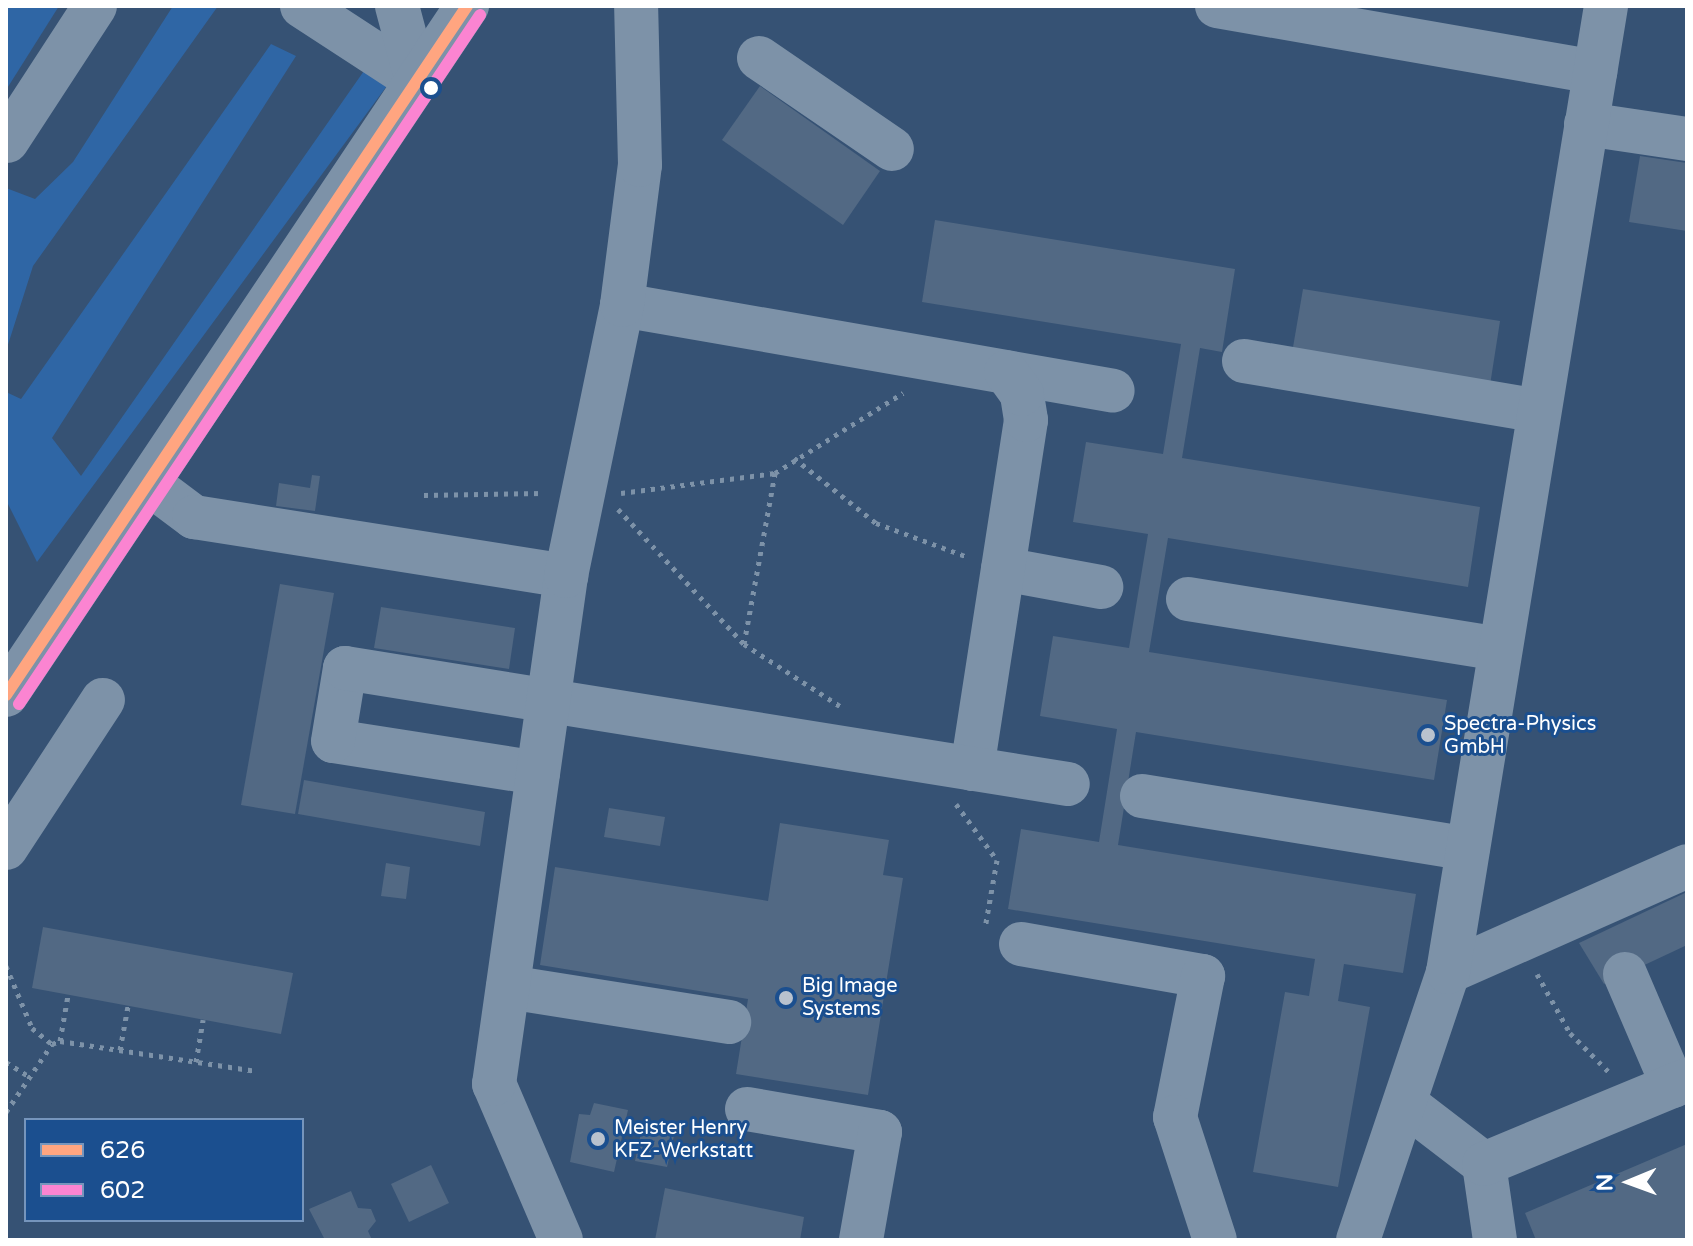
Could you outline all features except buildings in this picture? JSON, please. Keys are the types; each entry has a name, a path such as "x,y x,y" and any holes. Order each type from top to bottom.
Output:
{"street":[{"path":"7,141 95,6"},
{"path":"302,6 417,81"},
{"path":"397,6 417,81"},
{"path":"6,695 151,485 467,6"},
{"path":"561,1240 494,1084 566,576 622,305 640,165 636,6"},
{"path":"1358,1240 1407,1105 1448,972 1606,6"},
{"path":"1232,7 1595,72"},
{"path":"759,58 892,149"},
{"path":"1586,124 1687,139"},
{"path":"622,305 1113,391"},
{"path":"1244,361 1539,411"},
{"path":"972,769 1026,420 1022,394 1006,372"},
{"path":"151,485 194,517 566,576"},
{"path":"1003,569 1101,587"},
{"path":"1188,599 1500,649"},
{"path":"538,773 333,741 345,668 1068,784"},
{"path":"6,848 103,700"},
{"path":"1142,796 1468,849"},
{"path":"1448,972 1687,866"},
{"path":"1021,944 1203,976 1175,1117 1215,1240"},
{"path":"1484,1164 1672,1086 1625,974"},
{"path":"508,987 729,1022"},
{"path":"1407,1105 1484,1164 1495,1240"},
{"path":"747,1109 880,1132 861,1240"}],"path":[{"path":"616,507 744,644 775,473 794,458 907,390 916,355"},
{"path":"794,458 876,523 1003,569"},
{"path":"1518,941 1570,1033 1604,1069 1672,1086"},
{"path":"6,966 32,1028 52,1044"},
{"path":"60,1041 68,995"},
{"path":"120,1050 128,1006"},
{"path":"196,1062 203,1020"},
{"path":"6,1112 52,1044 60,1041 255,1071"},
{"path":"6,1062 30,1077"}],"shaded area":[{"path":"6,6 59,6 6,90"},
{"path":"173,6 218,6 33,266 6,351 6,188 35,199 73,162"},
{"path":"271,44 296,56 52,438 81,476 366,68 389,83 37,562 6,500 6,392 21,399"}],"transit line":[{"name":"626","path":"6,695 467,6"},
{"name":"602","path":"19,704 480,15"}],"place":[{"name":"Spectra-Physics GmbH","path":"1428,735"},
{"name":"Big Image Systems","path":"786,998"},
{"name":"Meister Henry KFZ-Werkstatt","path":"598,1139"}]}
